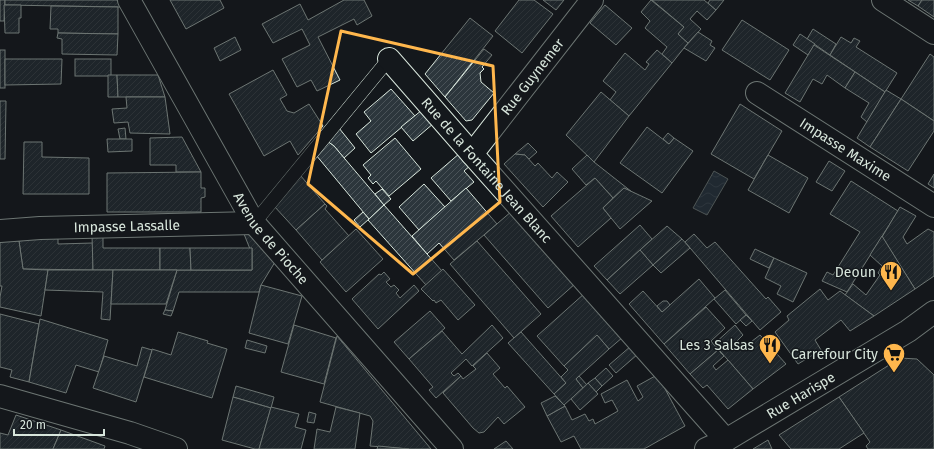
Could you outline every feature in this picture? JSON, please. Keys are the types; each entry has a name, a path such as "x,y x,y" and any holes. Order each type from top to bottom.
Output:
{"street":[{"name":"Avenue de Pioche","path":"129,0 254,223 452,449"},
{"name":"Rue Guynemer","path":"472,154 592,0"},
{"path":"883,0 934,34"},
{"name":"Rue de la Fontaine Jean Blanc","path":"389,59 726,440"},
{"name":"Impasse Maxime","path":"757,93 934,206"},
{"name":"Impasse Lassalle","path":"0,231 40,228 254,223"},
{"name":"Rue Harispe","path":"706,449 726,440 908,331 934,312"},
{"path":"0,396 130,444 176,449"}],"lane":[{"name":"Rue de la Fontaine Jean Blanc","path":"254,223 389,59"}],"highlighted area":[{"path":"341,31 493,66 500,202 413,274 308,184"}],"water":[{"path":"714,171 728,179 707,215 693,208"}],"building":[{"path":"0,0 5,0 4,21 0,21"},
{"path":"5,0 117,0 121,7 5,5"},
{"path":"170,0 220,0 224,8 186,29"},
{"path":"344,0 364,0 372,16 357,25 354,19 318,37 340,80 317,91 311,80 297,87 282,59 310,45 302,29 273,43 262,24 300,4 308,20"},
{"path":"519,0 534,0 553,14 522,53 495,31"},
{"path":"543,0 564,0 556,10"},
{"path":"651,0 684,27 678,34 688,43 672,63 662,54 667,47 645,28 650,21 641,12"},
{"path":"652,0 704,0 716,10 707,20 697,11 690,19 701,29 688,43 678,34 684,27"},
{"path":"710,0 724,0 716,10 708,3"},
{"path":"908,0 922,0 918,6"},
{"path":"922,0 934,0 934,17 918,6"},
{"path":"4,5 21,5 19,33 5,33"},
{"path":"605,5 632,28 616,45 590,23"},
{"path":"51,6 118,7 118,34 58,33 58,29 50,29"},
{"path":"470,18 493,36 445,97 425,74"},
{"path":"742,20 789,50 770,80 722,50"},
{"path":"813,29 836,44 830,55 807,39"},
{"path":"698,32 712,41 710,45 715,48 706,61 684,48"},
{"path":"58,33 118,34 117,55 62,54 62,39 57,38"},
{"path":"800,34 815,44 808,55 793,45"},
{"path":"235,37 241,50 220,61 214,48"},
{"path":"841,37 851,43 854,38 860,41 856,47 897,73 885,92 830,55"},
{"path":"814,45 855,72 845,88 827,75 822,84 813,79 800,102 785,93"},
{"path":"484,49 492,55 482,67 484,69 480,73 481,82 494,93 472,120 466,121 445,97"},
{"path":"0,50 5,50 5,88 0,88"},
{"path":"657,50 672,63 629,116 610,100 616,92 603,81 625,53 645,70 649,64 646,62"},
{"path":"930,54 934,57 934,121 901,99"},
{"path":"5,59 62,59 61,84 5,85"},
{"path":"75,59 111,59 111,76 75,76"},
{"path":"273,70 287,95 280,99 287,111 294,113 309,104 323,126 298,155 290,141 264,156 229,94"},
{"path":"855,72 885,92 867,122 861,117 869,103 845,88"},
{"path":"108,75 117,75 118,97 108,97"},
{"path":"117,75 158,75 165,97 118,97"},
{"path":"391,89 415,116 371,153 356,134 371,121 364,112"},
{"path":"886,90 901,99 870,147 857,138"},
{"path":"601,92 629,116 594,162 566,135"},
{"path":"126,97 165,97 170,134 130,133 128,122 114,123 112,109 127,108"},
{"path":"901,99 934,121 934,131 908,171 870,147"},
{"path":"0,101 6,101 5,159 0,159"},
{"path":"740,104 782,131 754,179 711,154"},
{"path":"422,110 434,123 413,141 401,127"},
{"path":"647,127 669,144 674,138 693,151 662,193 620,163"},
{"path":"125,128 126,139 120,139 118,129"},
{"path":"339,128 355,148 344,158 334,146 327,141"},
{"path":"668,133 674,138 669,144 663,139"},
{"path":"182,137 201,172 176,172 176,165 150,165 150,138"},
{"path":"395,138 421,169 389,196 376,181 373,184 368,178 371,175 363,165"},
{"path":"107,139 132,139 132,151 108,152"},
{"path":"327,141 334,146 384,205 369,219 316,155"},
{"path":"24,142 42,142 42,157 89,158 89,194 23,194"},
{"path":"528,143 537,152 529,159 525,155 515,154"},
{"path":"460,153 471,165 464,171 474,182 451,201 431,178"},
{"path":"515,154 525,155 535,166 538,163 552,178 557,172 568,182 543,207 504,164"},
{"path":"587,155 632,192 624,188 613,198 595,178 586,185 572,169"},
{"path":"768,155 808,178 789,213 748,190"},
{"path":"829,161 845,171 832,191 816,182"},
{"path":"201,172 201,188 205,188 205,197 201,198 201,212 107,212 107,173"},
{"path":"934,174 934,188 928,184"},
{"path":"300,175 325,204 296,230 274,206"},
{"path":"595,178 613,198 603,208 611,218 578,247 551,216"},
{"path":"851,181 898,211 847,292 822,281 827,272 833,275 860,232 830,214"},
{"path":"424,184 445,207 419,230 399,207"},
{"path":"466,188 497,224 454,260 439,243 427,254 412,236"},
{"path":"624,188 652,201 620,229 603,208"},
{"path":"382,189 391,199 384,205 375,194"},
{"path":"325,204 327,206 325,209 349,236 322,260 296,230"},
{"path":"384,205 442,271 426,285 368,220"},
{"path":"900,207 916,216 903,237 907,244 928,229 934,232 934,276 915,289 882,237"},
{"path":"512,211 576,283 548,308 484,235"},
{"path":"363,212 369,219 360,227 354,220"},
{"path":"640,225 652,239 607,280 594,266"},
{"path":"667,226 682,239 653,265 640,250"},
{"path":"356,229 383,259 346,292 320,262"},
{"path":"244,234 251,235 275,262 261,285 259,292 179,292 173,311 165,310 177,270 252,270 252,248 250,249"},
{"path":"694,234 707,248 715,242 766,299 768,297 781,312 760,330 685,242"},
{"path":"58,235 58,244 93,243 93,270 23,269 19,241"},
{"path":"92,235 103,235 103,248 160,248 160,270 93,270"},
{"path":"882,236 915,289 874,316 845,295 853,284 866,295 880,275 878,273 882,266 870,255"},
{"path":"0,239 19,241 23,269 48,270 41,316 0,307 2,286 0,286"},
{"path":"682,239 690,248 661,273 653,265"},
{"path":"477,241 541,314 514,338 450,264"},
{"path":"160,248 190,248 191,270 160,270"},
{"path":"190,248 252,248 252,270 191,270"},
{"path":"755,249 774,258 769,268 750,259"},
{"path":"640,250 653,265 620,294 607,280"},
{"path":"774,258 807,273 793,302 777,294 781,286 765,278"},
{"path":"443,269 475,305 458,320 441,300 436,303 421,289"},
{"path":"48,270 113,270 110,320 101,319 103,292 45,290"},
{"path":"113,270 177,270 166,304 111,304"},
{"path":"384,272 390,279 386,282 391,287 394,285 399,290 396,293 400,298 414,285 419,291 378,329 352,299 379,274 381,275"},
{"path":"699,279 715,298 664,344 629,304 643,291 662,312"},
{"path":"261,285 302,296 288,344 249,333"},
{"path":"820,289 828,300 840,291 874,316 850,331 841,320 815,340 821,350 798,364 775,332 789,320 787,316"},
{"path":"725,290 746,315 736,324 714,299"},
{"path":"585,293 623,337 609,349 597,335 564,366 537,336"},
{"path":"663,301 667,301 670,305 662,312 657,306"},
{"path":"706,307 725,328 711,341 718,350 690,374 664,344"},
{"path":"165,310 173,311 171,316 163,314"},
{"path":"430,311 445,328 409,359 394,342"},
{"path":"0,314 39,324 29,382 10,377 12,370 0,367"},
{"path":"746,315 752,321 746,326 740,320"},
{"path":"40,319 108,340 99,372 76,365 66,393 29,382"},
{"path":"294,325 336,338 324,384 281,372"},
{"path":"492,325 503,338 472,366 466,359 451,373 454,376 458,373 461,376 436,398 429,390 433,387 409,359 442,331 462,354"},
{"path":"735,325 743,335 737,341 743,348 760,335 786,364 753,389 714,344"},
{"path":"178,332 208,341 207,343 227,349 212,398 144,377 152,349 171,355"},
{"path":"521,332 566,383 554,394 508,343"},
{"path":"597,335 609,349 576,379 583,388 564,405 554,394 566,383 561,377 568,370 564,366"},
{"path":"337,336 431,449 370,446 373,421 370,416 320,402"},
{"path":"247,340 267,346 265,353 245,348"},
{"path":"631,346 638,354 616,373 609,365"},
{"path":"142,347 152,350 136,402 93,388 104,356 137,366"},
{"path":"718,350 724,356 713,366 716,370 728,360 753,389 728,409 707,385 703,388 690,374"},
{"path":"487,353 500,368 493,374 505,388 507,386 525,407 504,424 498,417 484,432 479,433 443,393 461,376 463,379 476,369 473,366"},
{"path":"900,358 917,359 934,375 934,449 868,449 866,446 870,442 839,397"},
{"path":"606,368 613,376 602,386 595,378"},
{"path":"657,375 666,386 664,387 685,426 644,449 581,449 574,436 561,442 547,416 565,406 572,420 585,414 589,421 593,419 595,424 618,411 612,400 605,403 601,394 627,380 638,401 643,397 637,386"},
{"path":"579,376 587,385 583,388 576,379"},
{"path":"595,378 602,386 596,392 588,383"},
{"path":"588,383 598,394 580,410 571,399"},
{"path":"236,386 274,397 271,408 233,397"},
{"path":"555,396 565,406 547,416 541,403"},
{"path":"233,397 271,408 259,449 222,440"},
{"path":"839,397 864,433 839,449 791,449 779,435"},
{"path":"271,407 299,414 295,427 306,430 301,449 259,449"},
{"path":"336,407 360,413 355,449 314,449 317,429 330,432"},
{"path":"309,412 316,414 314,423 307,422"},
{"path":"16,415 61,430 53,449 0,449 0,433 8,435"},
{"path":"61,430 105,446 104,449 53,449"},
{"path":"768,440 772,449 753,449"},
{"path":"506,441 513,449 494,449"},
{"path":"378,446 409,449 377,449"}],"place":[{"name":"Deoun","path":"891,292"},
{"name":"Les 3 Salsas","path":"770,364"},
{"name":"Carrefour City","path":"894,374"}]}
